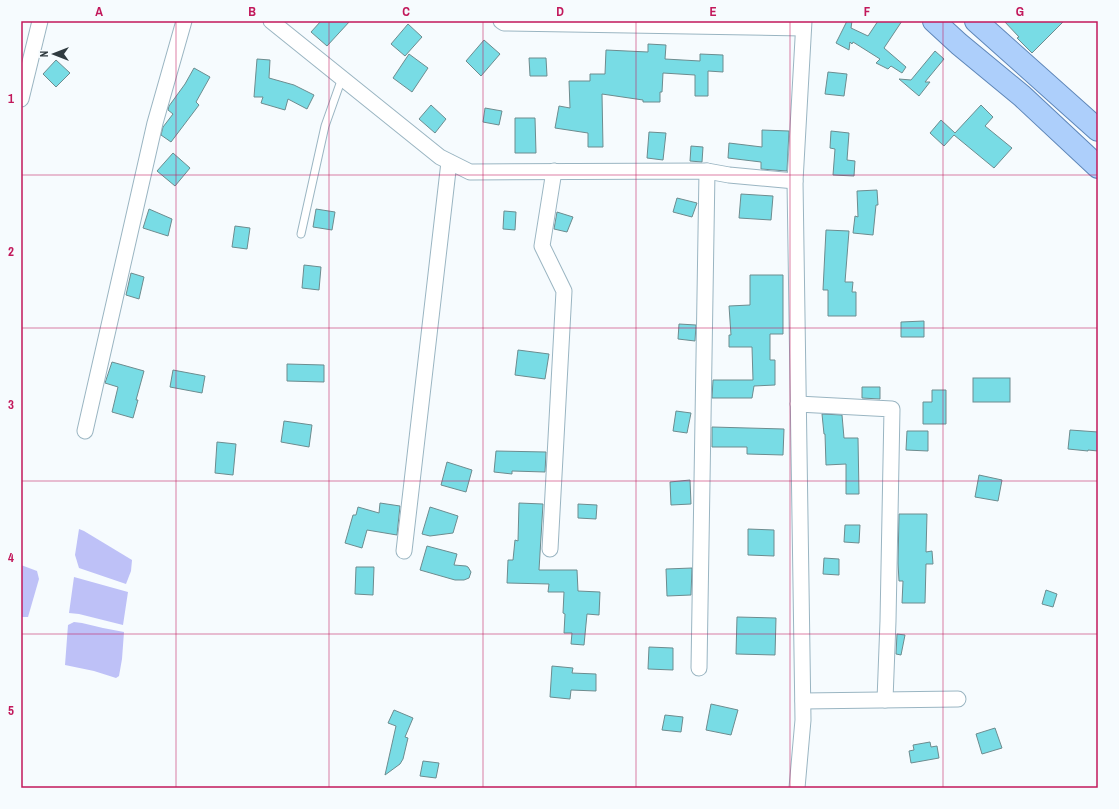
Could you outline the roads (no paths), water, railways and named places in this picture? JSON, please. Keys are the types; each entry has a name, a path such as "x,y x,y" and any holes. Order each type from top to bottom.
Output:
{"main road":[{"path":"934,21 959,44 1022,96 1098,167"},
{"path":"981,23 1098,130"}],"street":[{"path":"21,99 40,21"},
{"path":"85,431 155,123 184,21"},
{"path":"271,21 440,157 470,172 707,171 795,182"},
{"path":"501,21 504,23 803,24 795,182 804,720 797,788"},
{"path":"404,551 449,162"},
{"path":"550,549 564,291 542,246 554,171"},
{"path":"699,668 707,171"},
{"path":"798,404 892,409 885,700"},
{"path":"803,701 958,699"}],"lane":[{"path":"301,234 325,126 342,78"}],"water":[{"path":"79,529 132,560 131,571 126,584 79,568 75,555"},
{"path":"21,565 37,571 39,579 28,617 21,617"},
{"path":"74,577 128,592 123,625 69,613"},
{"path":"74,622 124,632 119,676 116,678 94,671 65,665 68,625"}]}
